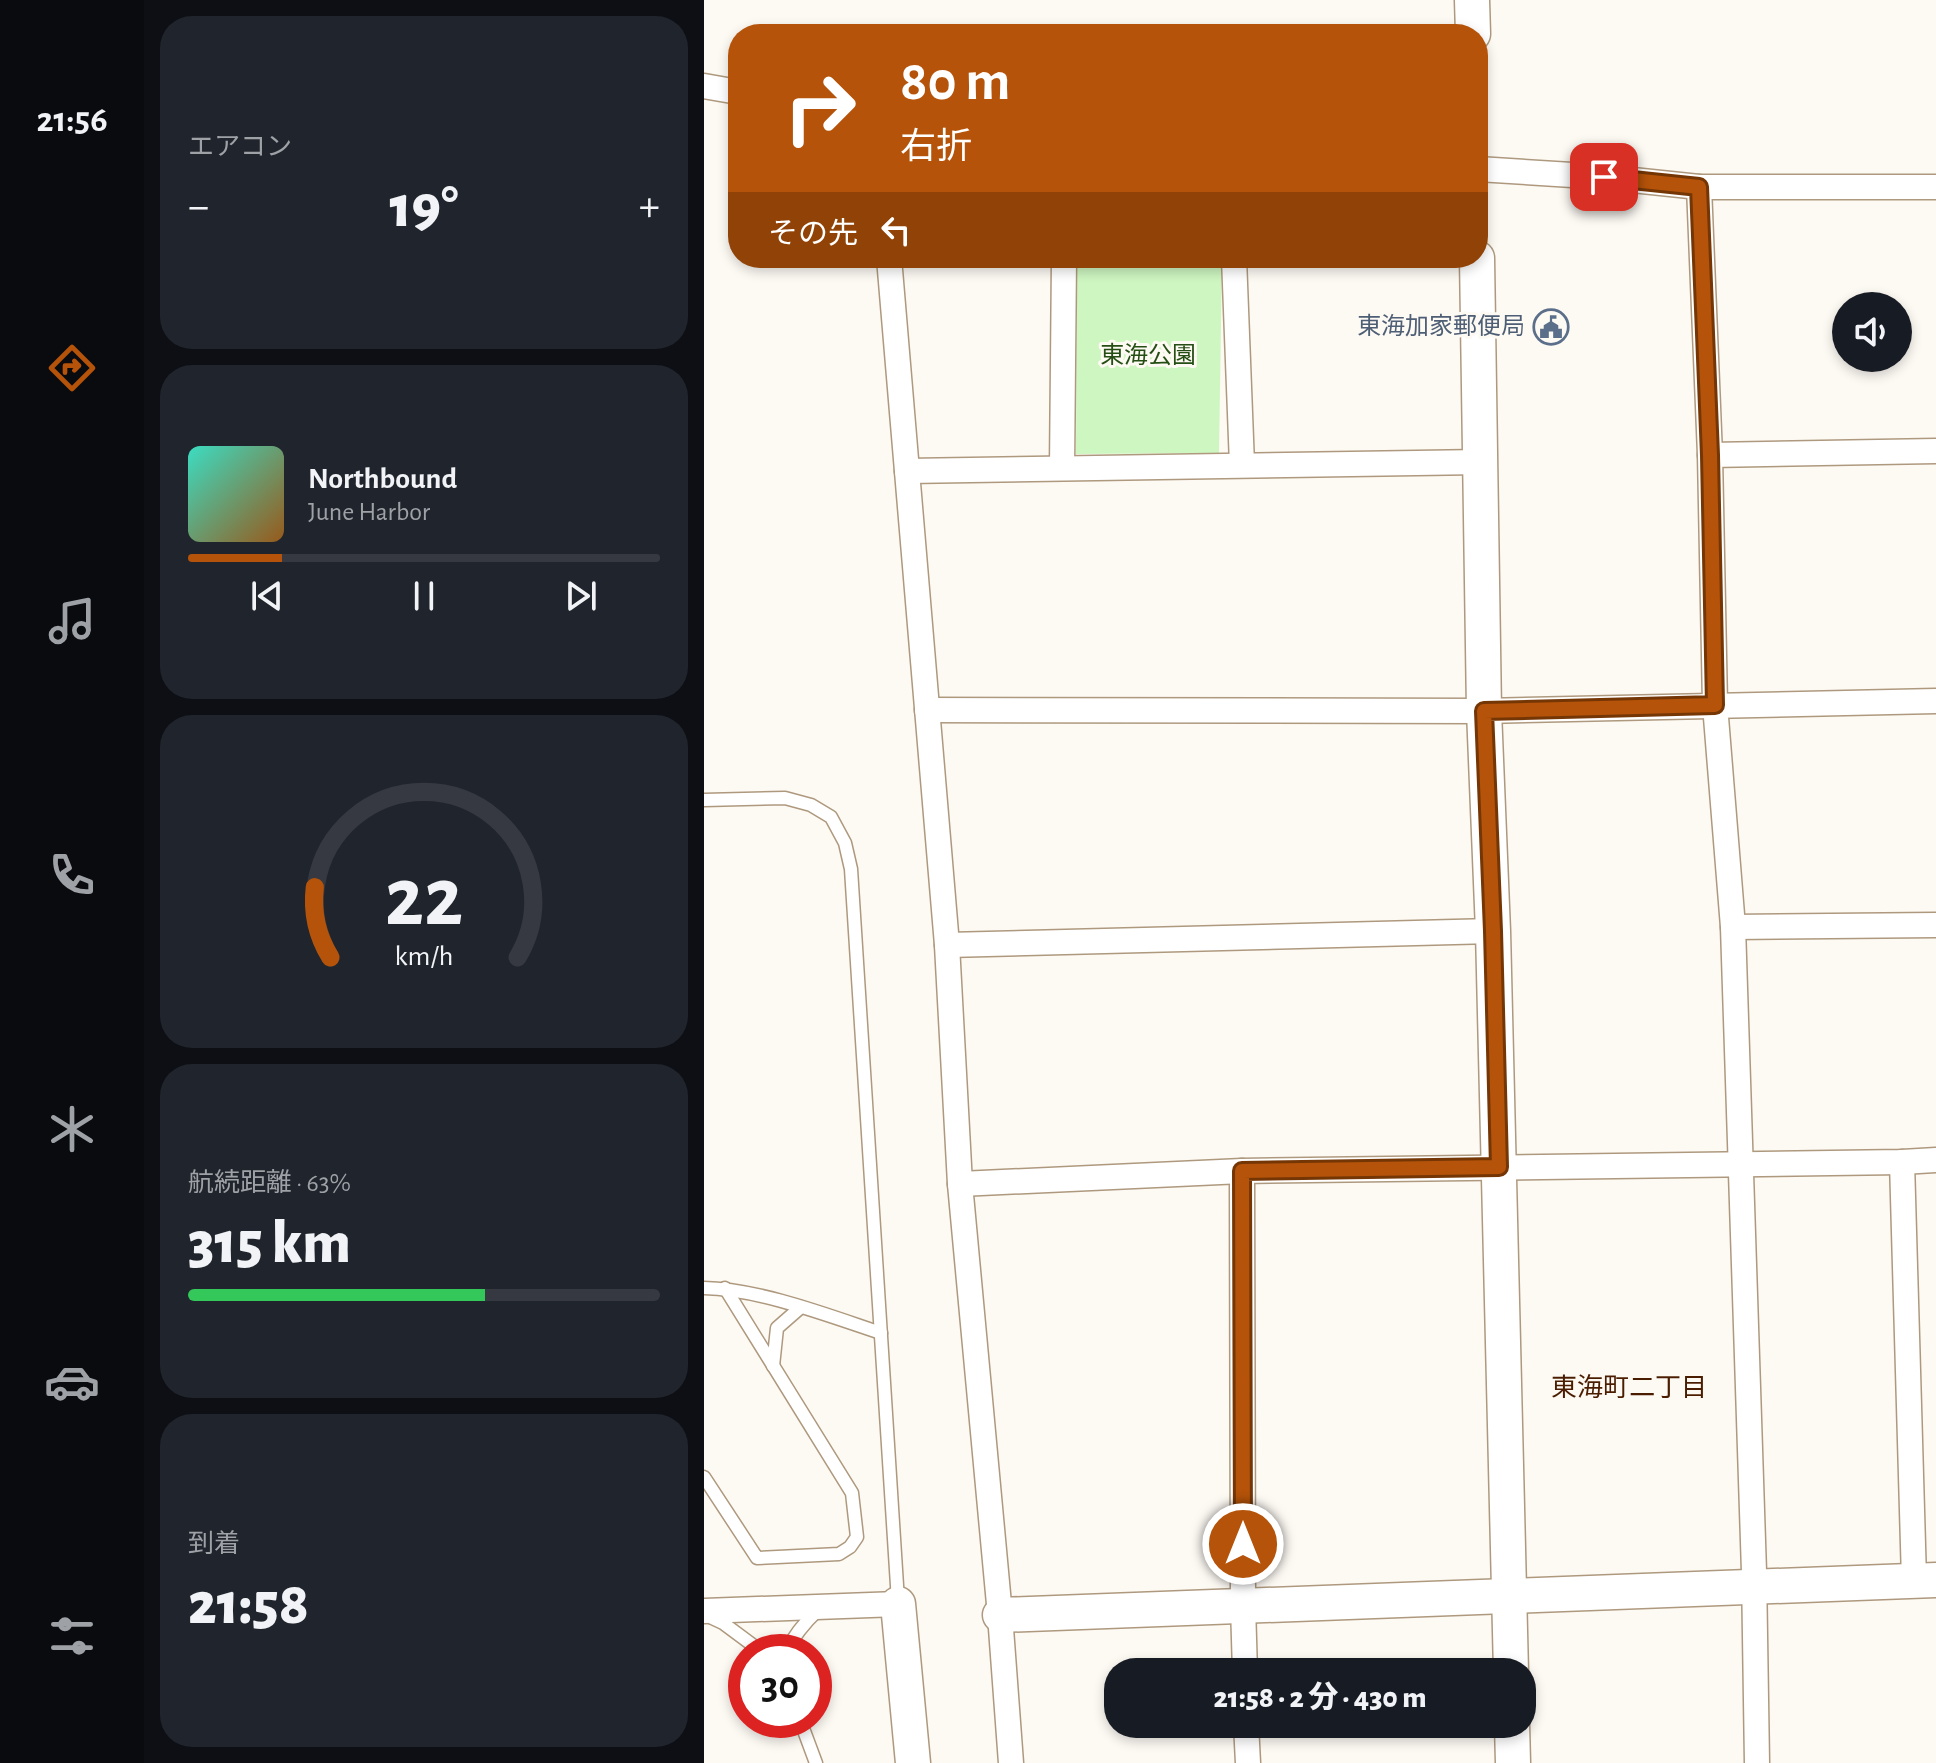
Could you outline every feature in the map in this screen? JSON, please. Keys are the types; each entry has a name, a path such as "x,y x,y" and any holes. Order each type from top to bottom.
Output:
{"street":[{"path":"1472,0 1473,24"},
{"path":"704,86 728,90"},
{"path":"1488,170 1699,187 1936,187"},
{"path":"1699,187 1710,455 1715,705 1733,927 1757,1763"},
{"path":"890,268 947,945 960,1184 1011,1763"},
{"path":"1062,468 1064,268"},
{"path":"1234,268 1242,465"},
{"path":"1477,268 1484,711 1493,931 1511,1658"},
{"path":"1710,455 1936,451"},
{"path":"907,471 1481,462"},
{"path":"927,710 1484,711 1936,701"},
{"path":"1733,927 1936,925"},
{"path":"947,945 1493,931"},
{"path":"960,1184 1242,1171 1936,1160"},
{"path":"1000,1615 1925,1580 1902,1162"},
{"path":"1242,1171 1245,1658"},
{"path":"704,1613 898,1604 913,1763"},
{"path":"1247,1738 1248,1763"},
{"path":"1512,1738 1513,1763"}],"lane":[{"path":"704,800 785,798 811,805 831,817 845,843 851,869 898,1604"},
{"path":"704,1288 725,1288 801,1307 881,1333"},
{"path":"704,1477 757,1558 839,1554 850,1547 857,1537 852,1493 725,1288"},
{"path":"773,1366 777,1328 801,1307"},
{"path":"796,1634 821,1607"},
{"path":"704,1613 738,1634"},
{"path":"807,1738 816,1763"}],"green space":[{"name":"東海公園","path":"1077,268 1222,268 1219,453 1076,454"}],"place":[{"name":"東海加家郵便局","path":"1551,327"}],"district":[{"name":"東海町二丁目","path":"1629,1388"}],"route":[{"path":"1243,1544 1242,1171 1499,1167 1484,711 1715,705 1710,455 1699,187 1604,177"}]}
